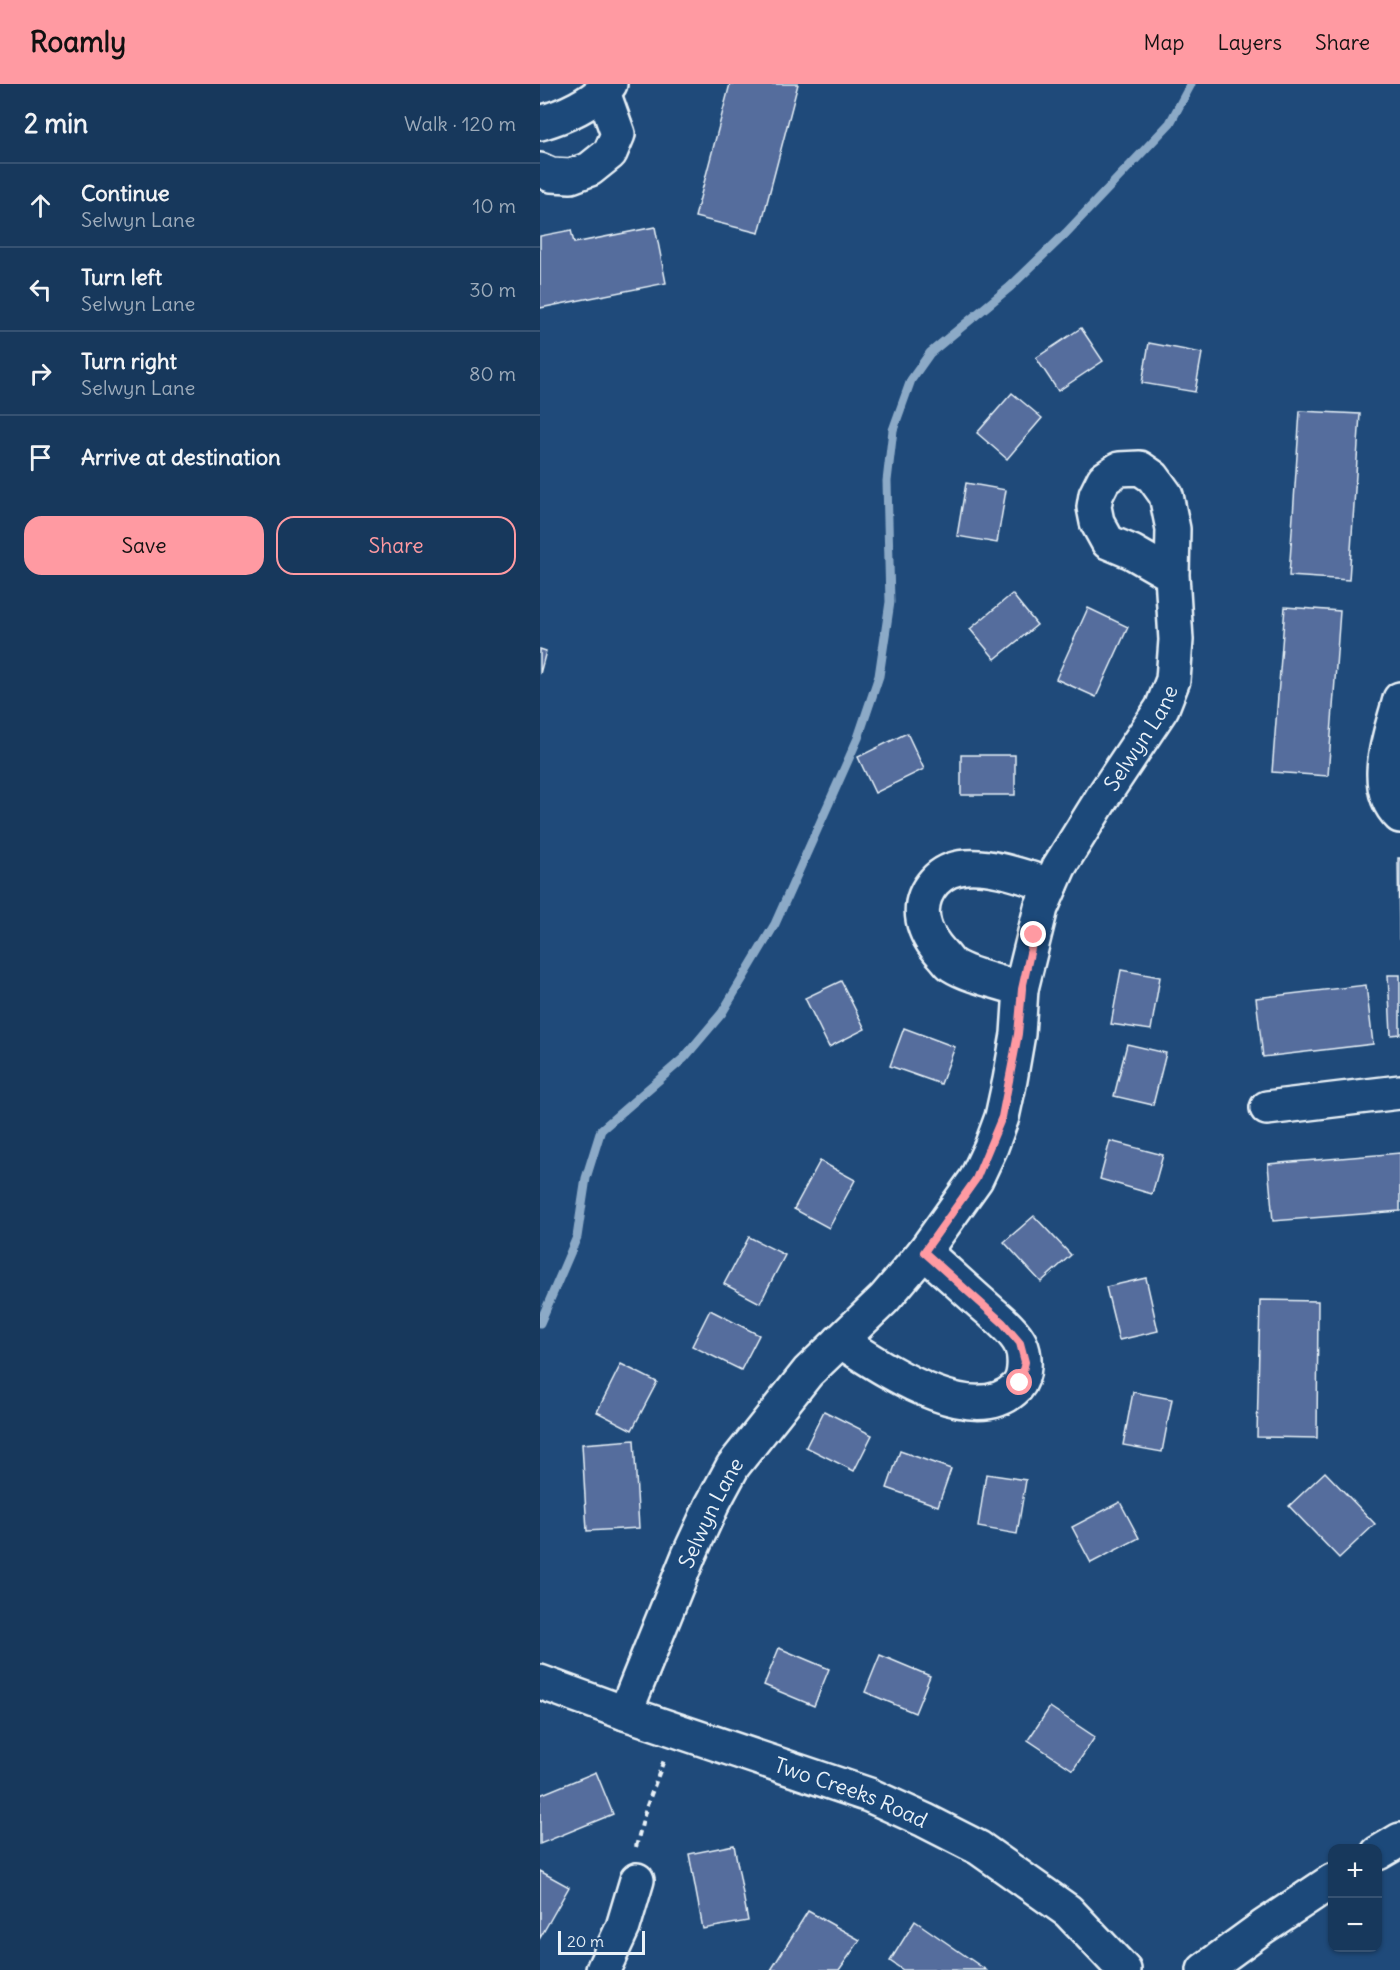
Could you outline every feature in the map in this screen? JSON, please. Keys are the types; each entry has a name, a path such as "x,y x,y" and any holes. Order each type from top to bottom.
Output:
{"street":[{"path":"540,123 560,117 607,88 618,134 610,153 590,169 571,176 551,175 540,170"},
{"name":"Selwyn Lane","path":"625,1713 689,1555 733,1466 808,1372 884,1299 924,1252 976,1179 1002,1117 1018,1034 1022,989 1041,908 1059,867 1162,708 1173,680 1176,640 1172,575"},
{"path":"1400,699 1385,760 1383,782 1389,800 1400,816"},
{"path":"1022,989 952,965 937,949 925,930 922,901 941,874 964,867 988,868 1051,885"},
{"path":"1267,1108 1400,1092"},
{"path":"840,1341 909,1382 957,1400 977,1402 997,1400 1010,1395 1020,1383 1025,1362 1020,1343 1003,1323 924,1252"},
{"name":"Two Creeks Road","path":"540,1682 869,1795 924,1820 980,1848 1068,1911 1124,1970"},
{"path":"1382,1850 1400,1840"},
{"path":"603,1970 623,1927 637,1880"},
{"path":"1204,1970 1328,1884"}],"path":[{"path":"636,1847 646,1808 666,1756"}],"building":[{"path":"730,84 798,84 759,233 695,217"},
{"path":"655,227 666,283 540,308 540,236 571,230 574,243"},
{"path":"1081,328 1103,361 1058,391 1036,358"},
{"path":"1149,343 1202,353 1195,392 1142,383"},
{"path":"1012,393 1042,418 1007,459 977,433"},
{"path":"1300,411 1360,414 1349,580 1289,576"},
{"path":"966,483 1006,490 997,543 957,536"},
{"path":"1012,594 1037,625 995,659 970,629"},
{"path":"1285,607 1340,611 1328,776 1272,772"},
{"path":"1088,608 1128,627 1096,697 1056,679"},
{"path":"540,649 546,651 540,674"},
{"path":"907,733 924,769 875,793 858,757"},
{"path":"961,755 1015,755 1015,795 961,795"},
{"path":"1398,858 1400,858 1400,939 1399,939"},
{"path":"1121,970 1160,977 1151,1030 1111,1024"},
{"path":"1388,975 1400,975 1400,1034 1391,1035"},
{"path":"841,981 865,1029 829,1047 805,998"},
{"path":"1366,985 1373,1044 1263,1057 1256,998"},
{"path":"904,1028 955,1047 941,1084 890,1066"},
{"path":"1127,1044 1166,1053 1153,1105 1114,1096"},
{"path":"1110,1141 1163,1155 1152,1194 1100,1179"},
{"path":"1400,1153 1400,1211 1273,1221 1268,1164"},
{"path":"820,1161 855,1180 829,1228 794,1209"},
{"path":"1034,1216 1071,1255 1041,1282 1004,1242"},
{"path":"749,1237 785,1255 760,1303 724,1284"},
{"path":"1146,1278 1158,1331 1119,1340 1106,1287"},
{"path":"1260,1300 1318,1301 1317,1438 1257,1437"},
{"path":"710,1310 759,1335 741,1370 692,1346"},
{"path":"621,1364 657,1382 632,1430 597,1412"},
{"path":"1133,1392 1172,1399 1162,1452 1123,1445"},
{"path":"824,1411 872,1435 854,1471 806,1447"},
{"path":"634,1440 639,1528 587,1531 582,1444"},
{"path":"900,1451 951,1469 938,1506 887,1488"},
{"path":"1325,1472 1375,1524 1339,1558 1289,1506"},
{"path":"986,1474 1026,1480 1017,1534 978,1527"},
{"path":"1120,1502 1139,1538 1091,1563 1072,1527"},
{"path":"779,1648 829,1669 814,1706 764,1685"},
{"path":"880,1655 930,1676 915,1713 865,1692"},
{"path":"1050,1707 1095,1737 1073,1770 1028,1740"},
{"path":"596,1772 613,1814 540,1844 540,1795"},
{"path":"734,1845 748,1921 703,1929 689,1854"},
{"path":"540,1871 569,1887 540,1938"},
{"path":"808,1911 860,1940 839,1970 771,1970"},
{"path":"915,1921 986,1970 903,1970 890,1961"}],"waterway":[{"path":"540,1323 577,1237 586,1178 601,1130 684,1058 722,1013 775,924 858,738 879,676 890,602 887,481 893,430 911,380 930,353 1010,287 1066,233 1170,123 1191,84"}],"route":[{"path":"1020,1383 1025,1362 1020,1343 1003,1323 924,1252 976,1179 1002,1117 1018,1034 1022,989 1034,935"}]}
